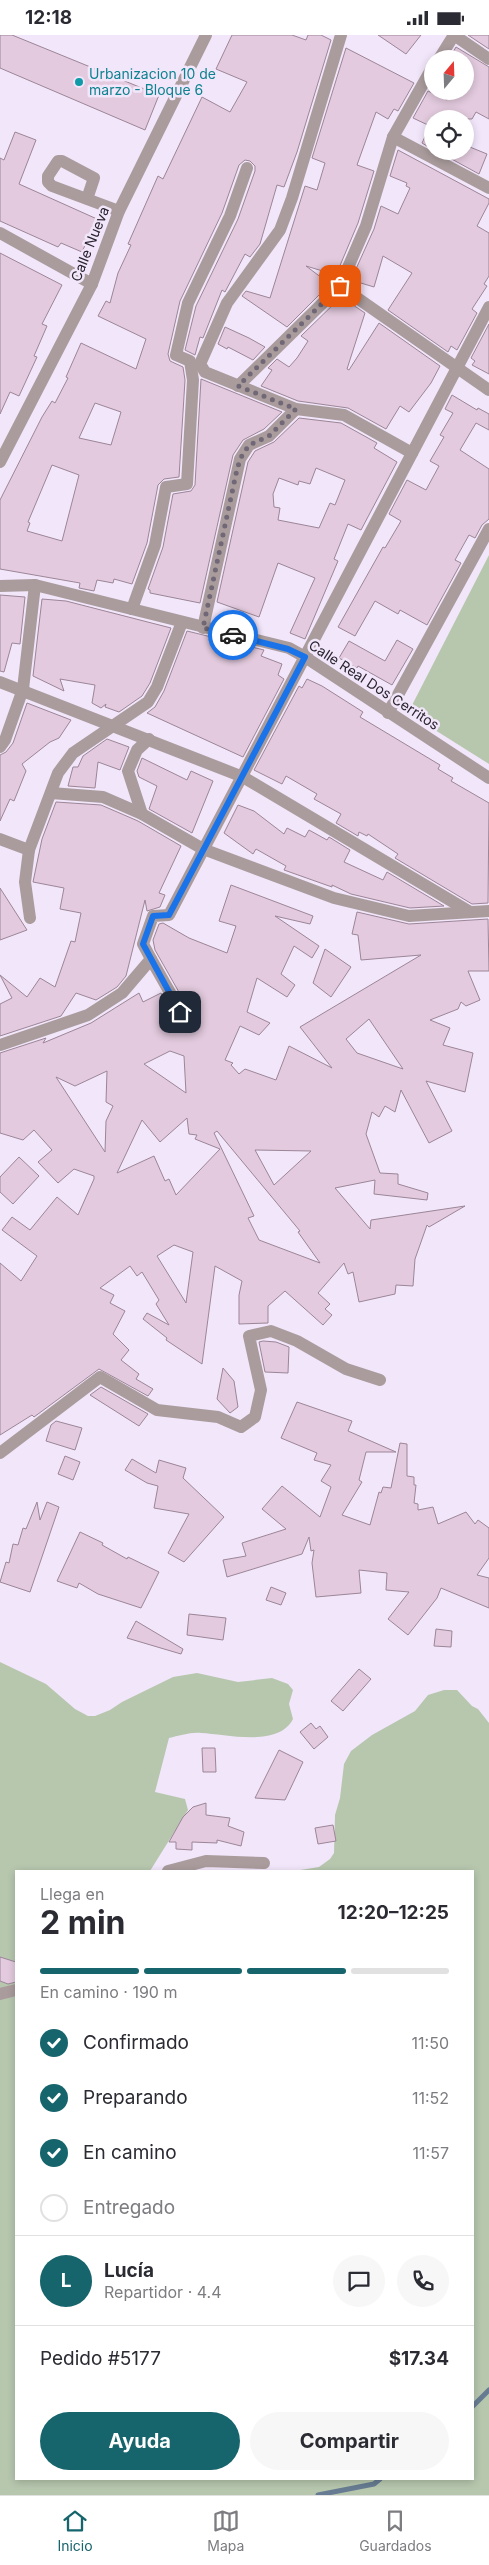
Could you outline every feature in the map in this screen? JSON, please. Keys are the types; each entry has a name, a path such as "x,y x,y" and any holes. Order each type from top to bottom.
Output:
{"street":[{"name":"Calle Nueva","path":"0,462 92,284 119,211 206,35"},
{"path":"341,35 292,198 280,230 227,303 200,364 205,372 296,409 344,415 412,453"},
{"path":"445,50 454,35 489,59"},
{"path":"238,386 340,286 366,226 394,137 424,83"},
{"path":"394,137 489,188"},
{"path":"132,609 154,545 166,487 187,483 193,380 190,361 176,355 188,303 230,216 247,168"},
{"path":"87,199 119,211"},
{"path":"0,233 92,284"},
{"path":"340,286 489,390"},
{"path":"180,1012 143,944 153,916 169,915 489,307"},
{"path":"203,628 240,459 249,445 269,436 296,409"},
{"path":"388,713 489,529"},
{"path":"0,747 5,740 23,689 35,585"},
{"name":"Calle Real Dos Cerritos","path":"0,586 35,585 288,649 305,657 489,778"},
{"path":"30,918 25,882 29,850 58,773 73,753 148,702 157,687 182,622"},
{"path":"0,681 243,777 470,912"},
{"path":"142,814 128,771 137,750 149,739"},
{"path":"50,793 103,797 142,814 203,849 334,898 409,916 489,911"},
{"path":"1,842 29,850"},
{"path":"0,1045 88,1015 122,993 151,959"},
{"path":"0,1453 88,1389 100,1377 157,1410 218,1417 241,1427 255,1417 261,1390 249,1336 272,1331 297,1341 346,1369 380,1380"},
{"path":"172,1870 206,1861 264,1863"},
{"path":"0,1994 15,1991"}],"green space":[{"path":"489,555 489,764 408,713"},
{"path":"0,1662 46,1684 75,1709 88,1716 95,1716 110,1710 122,1702 173,1677 197,1673 238,1682 272,1678 288,1684 293,1690 289,1704 293,1719 286,1728 276,1734 237,1737 197,1733 169,1738 155,1792 185,1799 188,1810 151,1870 15,1870 15,2480 474,2480 474,1870 300,1870 319,1867 330,1859 334,1853 335,1815 340,1798 344,1764 351,1751 372,1735 415,1711 428,1695 444,1690 457,1690 472,1706 478,1709 489,1723 489,2495 0,2495"}],"building":[{"name":"Urbanizacion 10 de marzo - Bloque 6","path":"0,35 12,35 159,95 145,130 0,68"},
{"path":"232,35 292,35 306,40 308,35 321,35 331,40 297,152 284,187 277,185 260,244 250,257 245,254 225,292 222,290 203,338 200,337 195,355 185,350 196,306 238,219 255,171 255,166 250,161 245,160 239,165 222,213 180,301 168,354 170,361 183,367 185,380 179,477 164,479 158,485 147,543 132,584 114,579 113,583 97,580 94,591 79,588 80,583 0,569 0,500 42,417 52,401 55,403 68,378 66,377 81,343 136,369 146,339 98,316 106,301 110,303 118,273 131,245 128,244 158,176 163,179 202,97 230,112 247,82 216,69","holes":["95,403 121,412 111,445 79,438","52,465 79,475 62,541 27,531 30,523 28,522"]},
{"path":"378,35 421,35 406,54"},
{"path":"468,35 489,35 489,49"},
{"path":"346,48 414,83 398,111 394,109 388,119 376,112 357,165 374,171 358,223 336,275 306,266 330,284 287,327 242,296 246,291 270,298 305,186 317,190 325,163 312,158"},
{"path":"474,58 489,67 489,119 476,112 474,116 474,110 424,110 424,123 413,118 424,98 424,100 474,100"},
{"path":"15,132 36,140 19,184 97,219 82,252 61,243 58,247 0,221 0,158 4,160"},
{"path":"474,149 487,154 479,174 453,160 474,160"},
{"path":"398,150 489,199 489,203 477,226 489,233 489,276 484,284 487,286 472,309 477,313 457,350 451,346 448,352 388,310 412,273 383,256 374,287 351,280 374,229 381,206 398,214 410,188 406,186 407,183 390,176"},
{"path":"0,253 62,285 42,324 47,326 34,356 37,357 19,396 10,392 0,414"},
{"path":"341,297 365,313 347,369 349,370 379,323 440,366 431,383 409,412 400,406 386,429 348,408 298,401 261,386 272,370 268,368 277,359 289,367 308,341 301,336"},
{"path":"489,324 489,374 472,365 475,361 471,358"},
{"path":"225,327 265,347 253,360 228,347 227,349 218,344"},
{"path":"201,379 282,412 264,429 243,440 233,455 200,603 150,593 148,589 163,547 173,494 191,491 195,485"},
{"path":"452,395 477,410 478,408 489,414 489,430 476,423 460,450 489,469 489,519 482,525 475,538 469,535 455,560 461,563 427,625 400,610 398,614 375,601 355,636 338,627 383,547 385,548 401,521 389,514 407,480 426,490 439,466 430,461 444,437 440,435 453,413 445,409"},
{"path":"299,418 341,423 377,443 374,448 397,462 361,530 348,524 334,559 338,561 305,639 290,633 315,578 278,563 259,617 217,602 248,462 255,451 274,442","holes":["316,468 345,480 335,505 330,503 319,528 278,520 280,508 274,507 273,494 279,478 298,485 299,481 310,484"]},
{"path":"0,595 25,597 20,644 12,643 4,672 0,671"},
{"path":"42,599 66,601 171,628 150,683 142,696 119,712 105,707 106,704 101,708 92,703 95,685 60,679 64,691 33,676"},
{"path":"187,631 264,650 261,656 282,664 278,675 284,679 243,757 147,713 155,707 164,691"},
{"path":"397,640 413,649 392,685 339,658 349,641 385,661"},
{"path":"307,679 322,686 363,712 360,717 440,765 438,769 453,778 451,781 489,803 488,903 472,904 395,858 398,854 368,834 367,836 359,832 358,836 336,823 341,814 314,799 317,794 286,776 282,784 254,770 299,686 302,688"},
{"path":"27,703 71,720 59,738 50,742 22,764 26,771 14,801 10,799 0,821 0,755 6,752 13,743"},
{"path":"107,739 129,747 120,770 98,762 95,788 68,786 73,767 78,767 83,756"},
{"path":"142,758 187,780 191,771 213,781 192,833 149,809 157,786 139,777 137,771"},
{"path":"56,802 101,805 138,821 181,846 159,893 165,895 160,907 147,911 145,900 126,976 117,987 96,1000 76,993 61,1016 0,1036 0,1004 12,998 0,975 27,997 40,978 55,987 71,941 75,942 81,913 60,909 64,888 33,882 42,839"},
{"path":"238,805 254,811 284,834 287,828 305,837 309,830 327,840 329,837 350,850 344,862 383,880 387,872 444,906 410,908 351,894 332,885 332,887 284,870 286,866 256,849 253,854 224,833"},
{"path":"231,885 313,916 310,924 275,916 319,946 312,958 294,946 281,974 295,985 287,997 257,978 247,1012 270,1023 259,1035 240,1026 225,1060 233,1063 231,1065 239,1074 245,1069 276,1080 289,1046 332,1068 300,1027 421,955 361,960 358,935 352,934 357,912 409,924 488,919 489,971 468,971 480,1000 466,1006 461,1002 458,1009 430,1020 450,1028 443,1045 473,1053 465,1092 426,1081 452,1131 429,1143 401,1090 395,1112 385,1106 379,1117 372,1112 366,1134 380,1173 398,1174 398,1184 428,1193 427,1200 374,1194 375,1180 335,1188 370,1229 371,1220 465,1206 429,1227 427,1225 415,1259 413,1286 396,1285 395,1294 359,1302 353,1272 348,1274 344,1263 318,1293 330,1304 325,1309 332,1315 323,1325 285,1291 268,1306 268,1323 239,1324 239,1295 242,1281 215,1266 202,1364 166,1340 167,1338 143,1319 147,1313 169,1325 156,1304 159,1300 142,1272 137,1276 130,1266 100,1288 114,1295 110,1303 125,1311 113,1334 129,1350 121,1360 139,1374 136,1379 153,1389 148,1396 99,1369 34,1417 32,1415 0,1435 0,1263 21,1281 37,1256 2,1230 12,1217 30,1230 57,1197 78,1215 94,1176 74,1169 58,1183 38,1162 52,1150 34,1130 23,1140 0,1133 0,1053 46,1038 43,1043 91,1023 139,993 143,1002 161,993 174,1016 180,1020 185,1019 189,1013 188,1008 155,950 153,940 159,924 163,923 189,938 227,953 236,926 219,921","holes":["369,1019 403,1069 357,1053 346,1039","170,1051 184,1056 186,1093 144,1064","107,1071 106,1102 113,1106 106,1121 105,1152 56,1077 75,1086","187,1118 189,1134 197,1135 195,1139 220,1149 176,1195 169,1179 165,1181 154,1156 117,1173 142,1120 160,1142","217,1131 300,1231 298,1232 320,1263 259,1240 248,1218 254,1216 214,1133","255,1150 311,1151 274,1185","174,1245 193,1252 186,1303 157,1256"]},
{"path":"0,888 27,930 0,940"},
{"path":"325,949 351,967 331,997 313,983"},
{"path":"19,1157 39,1176 13,1204 0,1192 0,1177"},
{"path":"259,1342 276,1342 289,1347 288,1373 265,1372"},
{"path":"223,1368 234,1381 238,1407 230,1413 217,1399"},
{"path":"101,1387 148,1414 139,1426 90,1395"},
{"path":"297,1402 352,1421 348,1431 396,1452 366,1452 359,1480 362,1482 342,1515 370,1525 379,1492 381,1493 383,1487 391,1488 400,1443 407,1444 407,1476 414,1477 414,1485 416,1485 414,1503 418,1504 418,1510 433,1507 438,1524 466,1512 475,1524 478,1520 489,1528 489,1558 477,1575 489,1578 489,1608 441,1588 437,1598 408,1635 388,1619 409,1592 386,1590 387,1573 359,1570 361,1593 316,1597 312,1563 314,1550 311,1551 309,1537 302,1554 227,1577 223,1560 246,1556 242,1543 286,1529 262,1509 282,1486 320,1517 331,1487 321,1481 331,1465 314,1460 317,1453 281,1438"},
{"path":"56,1421 82,1428 75,1450 46,1441 51,1425"},
{"path":"65,1456 80,1462 73,1480 58,1474"},
{"path":"132,1459 156,1473 159,1460 186,1468 183,1478 224,1517 184,1562 168,1553 189,1514 154,1508 158,1486 147,1483 125,1470"},
{"path":"37,1502 40,1520 47,1502 59,1507 30,1592 0,1582 6,1562 9,1563 13,1544 18,1545 23,1528 26,1529"},
{"path":"80,1532 103,1543 102,1545 127,1559 128,1557 159,1572 141,1608 98,1594 79,1583 77,1588 57,1581"},
{"path":"271,1587 286,1593 281,1605 266,1600"},
{"path":"189,1614 226,1618 223,1640 187,1635"},
{"path":"136,1621 183,1649 181,1654 127,1638"},
{"path":"436,1629 452,1631 451,1647 434,1646"},
{"path":"359,1669 371,1679 343,1711 331,1701"},
{"path":"311,1723 316,1729 320,1726 328,1737 314,1749 300,1732"},
{"path":"202,1748 215,1748 216,1772 203,1772"},
{"path":"279,1750 303,1762 285,1800 255,1798"},
{"path":"206,1803 206,1815 230,1818 228,1826 244,1832 241,1846 217,1840 217,1843 192,1842 192,1850 176,1849 176,1842 169,1842 183,1817 193,1807"},
{"path":"333,1825 336,1841 318,1844 315,1828"},
{"path":"0,1957 15,1962 15,1982 8,1984 0,1981"}],"waterway":[{"path":"474,2405 489,2390"},
{"path":"318,2495 374,2484 379,2480"}],"way so far":[{"path":"233,635 203,628 240,459 249,445 269,436 296,409 238,386 340,286"}],"place":[{"name":"Urbanizacion 10 de marzo - Bloque 6","path":"79,82"}],"route":[{"path":"180,1012 143,944 153,916 169,915 305,657 288,649 233,635"}]}
